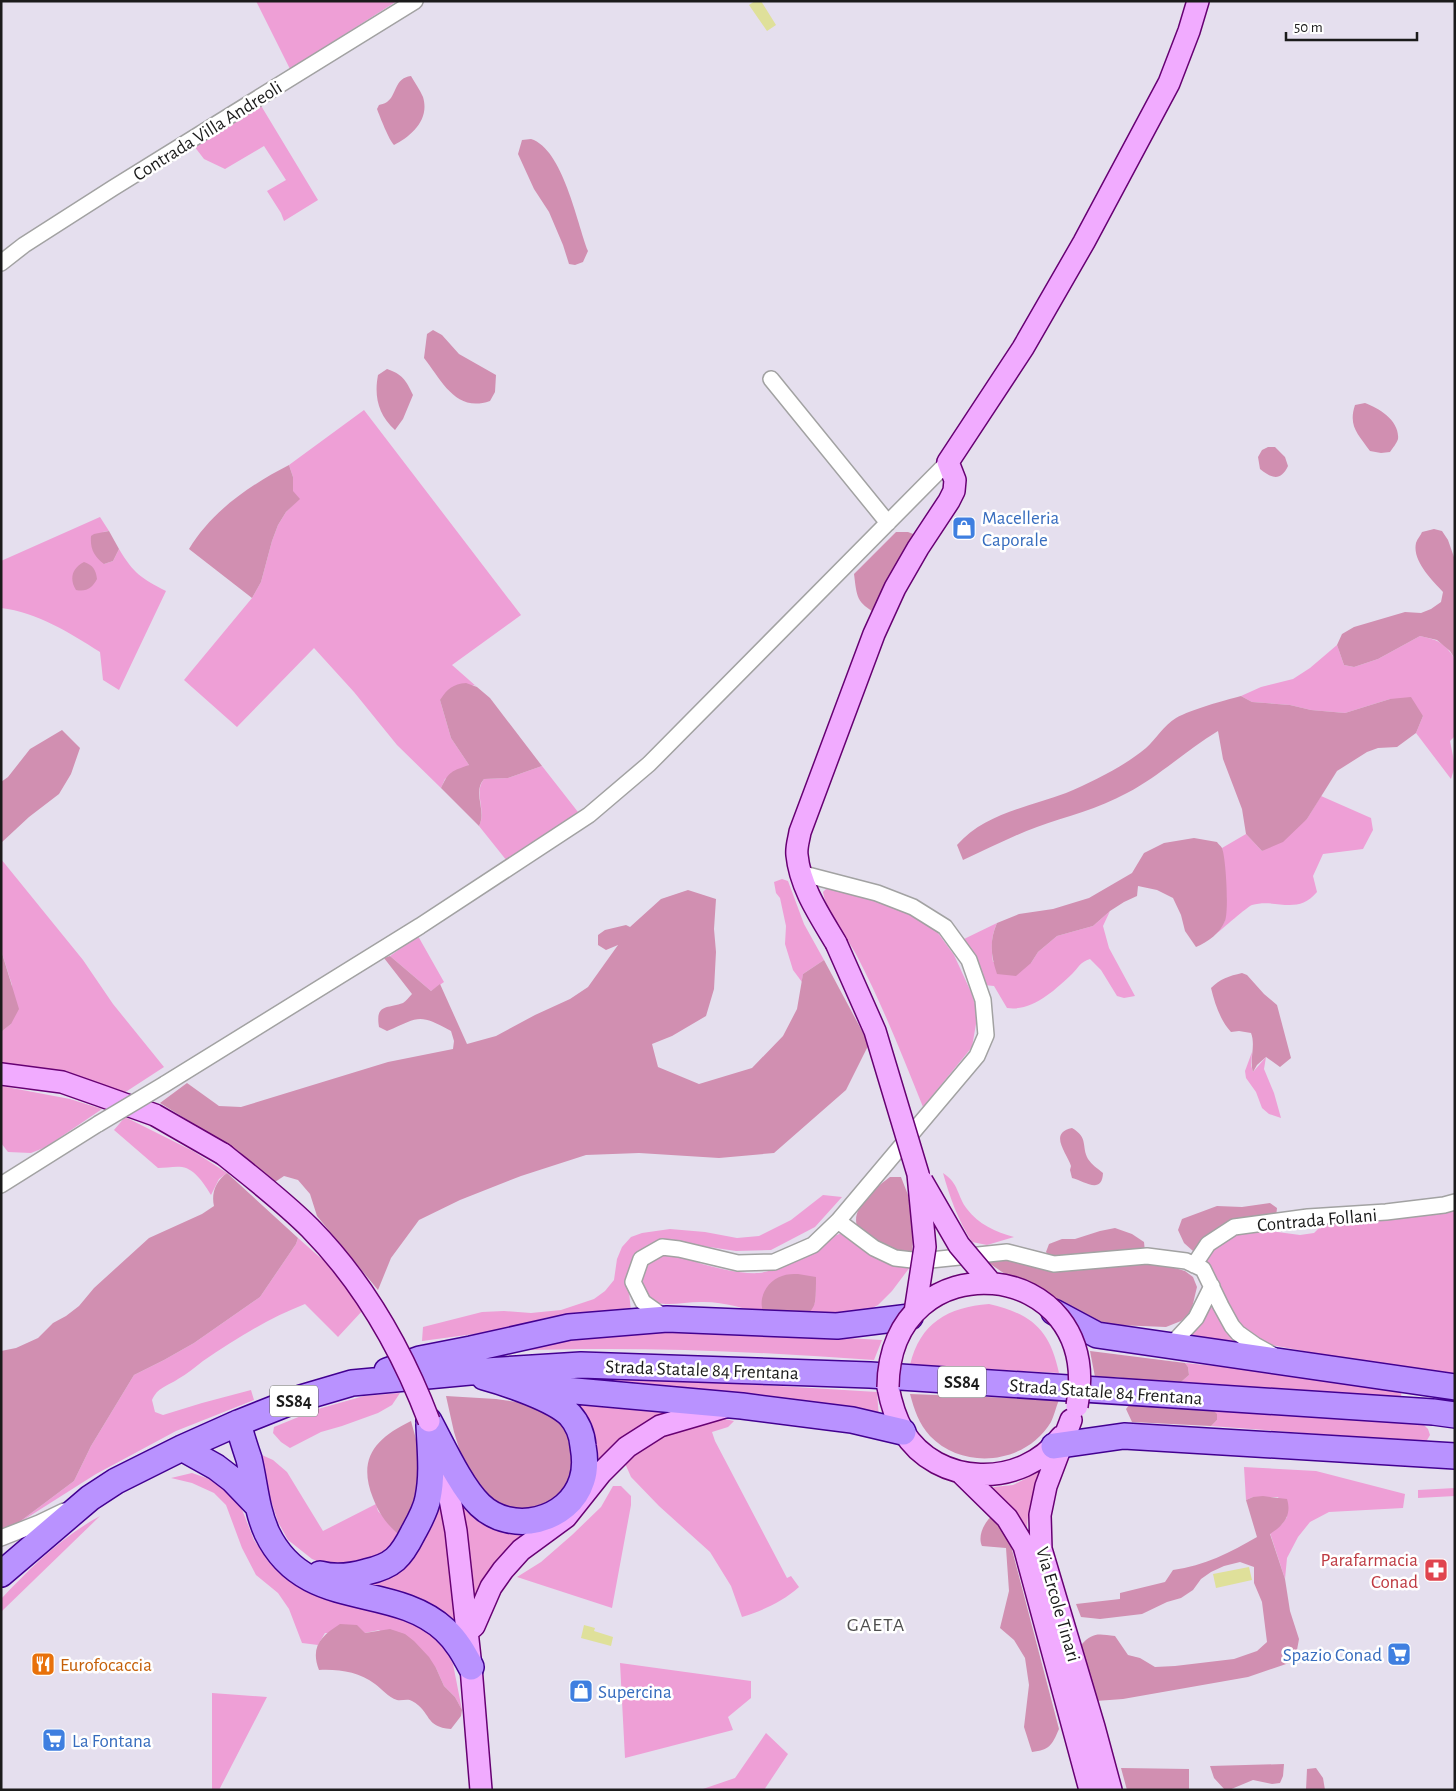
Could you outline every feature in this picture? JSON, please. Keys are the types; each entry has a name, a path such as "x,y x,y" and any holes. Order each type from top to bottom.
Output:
{"main road":[{"path":"352,1383 420,1359 569,1327 667,1319 837,1326 912,1315 925,1246 918,1174 875,1031 836,943 810,898 800,872 797,853 800,832 874,634 895,588 918,548 950,501 955,480 948,462 1023,348 1088,235 1169,83 1189,31 1198,1"},
{"path":"1,1074 62,1082 155,1115 223,1154 272,1193 304,1222 338,1260 368,1301 401,1355 429,1420 467,1490 480,1506 497,1517 517,1522 538,1520 556,1512 572,1498 582,1481 586,1460 580,1430 570,1415 559,1407 511,1385 470,1372"},
{"path":"918,1174 959,1245 991,1283"},
{"name":"Via Ercole Tinari","path":"1058,1446 1034,1462 1011,1472 986,1476 960,1472 938,1464 918,1450 903,1432 893,1410 888,1387 888,1368 892,1350 900,1332 912,1315 926,1301 946,1290 968,1284 991,1283 1008,1286 1040,1300 1054,1312 1066,1328 1075,1346 1081,1386 1074,1413 1058,1446 1046,1486 1040,1516 1042,1549 1092,1717 1111,1790"},
{"path":"1054,1312 1097,1335 1455,1386"},
{"name":"Strada Statale 84 Frentana","path":"1,1574 90,1498 116,1480 238,1422 301,1398 352,1383 470,1372 581,1365 870,1376 1433,1412 1455,1415"},
{"path":"511,1385 730,1405 852,1420 903,1432"},
{"path":"467,1632 474,1626 491,1587 503,1570 521,1550 566,1517 601,1473 627,1447 660,1426 730,1405"},
{"path":"276,1546 303,1567 323,1575 352,1576 381,1569 394,1561 404,1551 428,1499 431,1473 429,1420"},
{"path":"429,1420 450,1499 456,1531 471,1667 481,1790"},
{"path":"238,1422 257,1505 268,1533 287,1562 319,1584 404,1607 426,1616 444,1629 457,1643 471,1667"},
{"path":"1058,1446 1124,1436 1455,1456"},
{"path":"182,1448 216,1467 233,1480 257,1505"},
{"name":"Via Ercole Tinari","path":"960,1472 1007,1518 1024,1546 1090,1790"}],"street":[{"name":"Contrada Villa Andreoli","path":"1,263 24,245 113,188 415,1"},
{"path":"771,379 888,523"},
{"path":"1,1185 420,926 589,815 649,764 948,462"},
{"path":"667,1319 643,1302 633,1282 641,1259 662,1247 679,1249 738,1263 774,1262 813,1245 838,1221 976,1056 986,1035 983,1000 969,960 945,927 913,907 877,893 800,872"},
{"name":"Contrada Follani","path":"1194,1265 1208,1244 1234,1227 1308,1217 1386,1212 1455,1202"},
{"path":"838,1221 874,1248 895,1258 921,1261 1007,1252 1054,1264 1148,1256 1186,1261 1203,1269 1221,1306 1238,1333 1285,1362"},
{"path":"1171,1345 1188,1329 1196,1318 1212,1286"},
{"path":"1,1538 39,1523 90,1498"}],"shaded area":[{"path":"256,1 397,1 290,69"},
{"path":"755,1 761,1 776,25 767,31 749,5"},
{"path":"411,76 423,97 424,113 418,126 407,137 394,145 387,134 377,109 379,105 386,103 390,99 401,80"},
{"path":"260,104 318,200 284,221 267,191 286,180 264,146 225,169 204,159 194,146"},
{"path":"531,139 542,146 552,157 560,171 588,251 583,262 575,265 569,264 549,212 534,189 518,154 522,140"},
{"path":"433,330 442,335 459,354 496,375 495,392 490,401 478,404 468,403 451,393 444,385 424,358 427,334"},
{"path":"387,369 403,378 413,395 403,419 395,430 381,412 377,398 378,375"},
{"path":"1365,403 1388,416 1396,426 1398,439 1390,452 1370,451 1355,430 1353,412 1355,405"},
{"path":"364,410 521,615 452,665 477,687 474,685 440,700 451,738 469,765 445,779 441,788 397,745 354,692 314,648 237,727 184,680 252,598 261,582 278,525 286,512 299,499 293,492 293,477 289,465"},
{"path":"1268,447 1275,447 1285,457 1288,466 1282,474 1276,477 1268,475 1260,469 1258,457 1262,450"},
{"path":"289,465 293,477 293,491 300,499 286,512 278,525 261,582 252,598 189,549 198,535 233,500 260,481"},
{"path":"100,517 109,531 103,532 104,564 113,561 119,549 129,564 139,574 166,591 119,690 103,680 100,652 53,624 14,610 1,608 1,561"},
{"path":"1434,529 1442,531 1448,540 1455,560 1455,659 1450,651 1437,640 1420,636 1378,659 1354,667 1344,665 1337,645 1342,634 1354,627 1405,612 1421,613 1441,602 1443,592 1424,570 1417,557 1416,550 1417,542 1422,532"},
{"path":"109,531 119,549 113,561 104,564 93,552 91,536"},
{"path":"896,532 908,532 916,535 877,614 861,602 854,574"},
{"path":"84,562 94,568 97,579 89,589 76,590 72,578 73,574 77,567"},
{"path":"1420,636 1440,643 1455,659 1455,736 1450,741 1455,766 1451,779 1416,733 1423,716 1390,699 1345,713 1252,702 1241,696 1261,687 1293,679 1310,668 1337,645 1344,665 1354,667 1378,659"},
{"path":"466,683 477,687 490,698 542,766 508,778 484,779 479,790 481,820 479,826 441,788 446,778 452,772 469,765 451,738 440,700 451,688"},
{"path":"1241,696 1252,702 1345,713 1390,699 1411,697 1423,716 1416,733 1397,747 1378,748 1367,752 1337,771 1307,819 1283,842 1262,851 1246,834 1242,809 1223,759 1218,731 1151,779 1116,799 1009,838 963,860 957,845 981,825 1008,812 1066,793 1098,778 1137,755 1176,718 1199,708"},
{"path":"62,730 80,748 71,774 59,794 29,817 1,843 1,782 8,777 30,749"},
{"path":"542,766 578,812 507,861 479,826 482,814 481,784 484,779 508,778"},
{"path":"1321,796 1371,818 1373,830 1363,849 1323,854 1313,876 1317,892 1309,899 1294,905 1261,903 1252,905 1216,934 1225,921 1226,887 1222,848 1246,834 1262,851 1307,819"},
{"path":"1194,838 1217,842 1222,848 1225,862 1227,907 1225,921 1217,933 1205,943 1196,947 1185,931 1181,915 1173,898 1157,890 1138,886 1137,896 1110,911 1093,926 1057,936 1038,952 1031,963 1016,976 997,974 992,948 994,930 997,923 1019,914 1053,909 1089,898 1132,873 1144,853 1164,843"},
{"path":"1,859 83,960 113,1004 164,1067 124,1093 87,1079 1,1063 1,1032 11,1024 12,985 1,950"},
{"path":"782,879 788,881 804,924 824,960 803,974 802,982 793,970 785,944 786,926 780,898 776,893 774,882"},
{"path":"836,887 916,915 935,929 954,955 971,992 976,1007 976,1024 972,1047 923,1107 875,993 857,956 828,909 823,892 827,888"},
{"path":"688,890 716,899 714,989 706,1016 672,1036 652,1044 658,1067 699,1084 752,1068 783,1036 797,1009 803,974 824,960 869,1044 846,1090 774,1153 719,1158 639,1153 586,1155 521,1176 460,1200 419,1220 391,1258 378,1290 317,1216 310,1194 298,1180 284,1176 275,1182 238,1151 160,1103 187,1083 219,1106 241,1107 388,1062 453,1049 454,1041 451,1031 432,1021 425,1019 413,1020 387,1031 379,1027 378,1019 381,1010 403,1003 412,994 384,958 390,956 431,991 440,984 467,1044 496,1036 570,999 588,987 618,945 606,950 598,945 598,935 605,930 626,925 630,927 661,899"},
{"path":"1110,911 1103,926 1109,948 1135,996 1124,998 1117,996 1101,970 1090,959 1082,963 1051,993 1025,1007 1007,1008 994,986 984,985 964,939 997,923 992,942 993,962 1031,963 1038,952 1057,936 1093,926"},
{"path":"418,936 444,982 431,991 390,956"},
{"path":"1,950 19,1009 11,1024 1,1032"},
{"path":"1242,973 1247,975 1277,1005 1291,1058 1280,1067 1266,1057 1257,1065 1253,1072 1251,1033 1231,1032 1218,1012 1211,988 1225,978"},
{"path":"1252,1052 1251,1065 1253,1072 1266,1057 1264,1069 1274,1093 1281,1118 1269,1114 1262,1108 1256,1092 1246,1078 1245,1071"},
{"path":"1,1086 70,1099 102,1109 46,1147 31,1153 8,1152 1,1143"},
{"path":"125,1117 193,1151 227,1173 219,1179 211,1195 199,1178 187,1168 158,1168 114,1130"},
{"path":"1072,1128 1081,1135 1088,1159 1103,1173 1102,1180 1096,1185 1072,1178 1071,1166 1060,1139 1061,1134"},
{"path":"227,1173 298,1238 296,1244 260,1297 194,1343 134,1375 91,1446 74,1481 14,1526 1,1530 1,1351 16,1348 38,1338 53,1323 79,1306 94,1288 149,1238 202,1214 214,1206 213,1196 215,1188"},
{"path":"943,1173 955,1185 964,1204 976,1219 994,1230 1014,1237 987,1245 972,1242 955,1209"},
{"path":"890,1177 901,1177 908,1195 914,1222 912,1254 899,1251 867,1238 861,1233 857,1225 856,1217 859,1209 870,1194"},
{"path":"823,1195 842,1197 815,1227 771,1250 736,1251 676,1242 647,1247 628,1283 631,1311 549,1317 489,1332 422,1341 423,1327 482,1312 531,1313 561,1310 594,1299 605,1291 614,1280 617,1259 622,1247 631,1237 642,1233 670,1229 705,1232 737,1238 759,1236 791,1220"},
{"path":"1270,1203 1277,1208 1276,1217 1205,1242 1193,1251 1184,1243 1178,1230 1182,1219 1217,1206 1242,1207"},
{"path":"1455,1208 1455,1375 1356,1361 1261,1343 1240,1329 1202,1260 1209,1251 1228,1238 1243,1232 1270,1231 1300,1235 1314,1233 1324,1223"},
{"path":"1115,1228 1132,1234 1144,1242 1145,1252 1051,1259 1046,1252 1049,1244 1062,1239 1075,1239"},
{"path":"842,1233 910,1267 892,1291 878,1305 860,1315 796,1318 815,1303 816,1277 765,1315 735,1306 712,1302 660,1304 647,1299 644,1291 643,1275 645,1268 649,1262 663,1255 684,1257 730,1271 759,1273 775,1269 817,1244"},
{"path":"298,1238 333,1269 363,1310 338,1337 305,1304 252,1330 160,1390 152,1400 155,1412 163,1415 251,1390 254,1400 176,1431 96,1474 14,1526 74,1481 91,1446 134,1375 194,1343 260,1297 296,1244"},
{"path":"1003,1258 1041,1268 1132,1262 1168,1266 1185,1271 1193,1277 1197,1287 1191,1312 1181,1321 1166,1327 1092,1324 1071,1313 1032,1286 1005,1274 983,1259"},
{"path":"788,1274 816,1277 815,1302 812,1309 807,1314 794,1318 765,1315 762,1310 762,1298 771,1282"},
{"path":"989,1304 1017,1313 1037,1326 1050,1345 1059,1373 910,1365 921,1338 938,1320 961,1309"},
{"path":"1209,1307 1215,1308 1234,1339 1242,1346 1185,1339 1200,1325"},
{"path":"666,1331 882,1340 874,1360 690,1350 505,1351 546,1340"},
{"path":"1090,1351 1185,1363 1188,1367 1189,1375 1181,1382 1095,1377"},
{"path":"1185,1363 1402,1385 1401,1397 1181,1382 1189,1375 1188,1367"},
{"path":"595,1377 877,1392 879,1418 837,1405 591,1383"},
{"path":"400,1393 392,1405 378,1413 321,1432 290,1448 273,1433 274,1427 318,1409 364,1396"},
{"path":"910,1394 1059,1400 1051,1422 1040,1436 1026,1447 1011,1454 994,1458 977,1458 960,1454 944,1447 930,1436 917,1416"},
{"path":"446,1396 496,1399 538,1405 567,1424 577,1472 553,1502 524,1510 504,1508 491,1502 467,1474 454,1432"},
{"path":"565,1399 679,1409 597,1468"},
{"path":"1130,1404 1210,1407 1217,1414 1217,1420 1211,1426 1132,1422 1126,1409"},
{"path":"1210,1407 1424,1425 1430,1435 1426,1442 1211,1426 1217,1420"},
{"path":"715,1417 734,1421 728,1427 712,1432 715,1441 787,1578 791,1576 799,1587 772,1605 742,1617 731,1586 710,1552 659,1506 631,1477 624,1461 650,1442"},
{"path":"411,1421 419,1450 422,1489 403,1538 389,1525 379,1510 373,1498 367,1471 373,1451 379,1442"},
{"path":"255,1452 273,1460 287,1472 323,1531 376,1504 378,1511 403,1538 382,1558 334,1568 312,1559 288,1540 278,1522"},
{"path":"1244,1467 1316,1471 1405,1494 1403,1508 1329,1512 1310,1522 1298,1537 1287,1558 1285,1579 1270,1533 1282,1524 1287,1517 1278,1497 1253,1497 1246,1500"},
{"path":"1039,1472 1029,1512 1027,1538 992,1490 994,1487 1013,1485"},
{"path":"192,1473 218,1482 233,1494 241,1507 254,1540 268,1561 287,1578 316,1592 418,1622 440,1639 453,1664 462,1710 455,1697 444,1686 436,1668 379,1630 365,1633 325,1633 318,1645 302,1643 289,1609 278,1593 256,1575 242,1548 226,1505 214,1493 192,1483 171,1478"},
{"path":"613,1486 621,1486 631,1496 631,1505 612,1608 517,1577 541,1562 572,1535 601,1507"},
{"path":"1455,1488 1455,1496 1418,1498 1418,1490"},
{"path":"461,1490 543,1525 479,1596 475,1596"},
{"path":"437,1491 445,1522 455,1624 349,1582 388,1572"},
{"path":"1263,1496 1287,1499 1288,1515 1283,1523 1270,1534 1285,1579 1290,1611 1299,1639 1295,1661 1248,1677 1123,1699 1096,1701 1081,1656 1081,1645 1093,1636 1115,1636 1128,1655 1140,1658 1155,1667 1234,1659 1257,1651 1267,1642 1262,1602 1254,1583 1254,1567 1240,1562 1211,1572 1201,1579 1193,1590 1181,1598 1167,1602 1142,1614 1100,1619 1081,1617 1076,1604 1120,1599 1120,1593 1165,1582 1173,1570 1217,1558 1257,1537 1246,1500"},
{"path":"994,1514 1011,1546 1059,1729 1050,1746 1038,1751 1032,1752 1024,1727 1029,1685 1025,1658 1014,1640 1000,1628 1009,1591 1006,1548 982,1546 980,1537 988,1520"},
{"path":"100,1516 1,1612 1,1599 24,1576 60,1543"},
{"path":"1249,1567 1252,1580 1216,1588 1213,1574"},
{"path":"340,1624 357,1625 365,1633 390,1629 405,1634 414,1641 429,1657 444,1686 455,1697 462,1710 461,1716 451,1729 436,1725 412,1701 394,1699 369,1680 356,1674 334,1670 319,1670 316,1655 319,1643 327,1633"},
{"path":"584,1625 595,1628 594,1631 613,1637 611,1646 581,1638"},
{"path":"620,1663 751,1681 751,1698 728,1717 733,1730 625,1758"},
{"path":"212,1693 267,1697 219,1790 212,1790"},
{"path":"766,1733 788,1754 764,1790 700,1790 735,1778"},
{"path":"1284,1764 1280,1783 1272,1784 1253,1780 1229,1790 1225,1790 1214,1778 1210,1766"},
{"path":"1121,1768 1189,1769 1189,1790 1127,1790"},
{"path":"1316,1768 1323,1778 1325,1790 1306,1790 1307,1769"}],"place":[{"name":"Macelleria Caporale","path":"964,528"},
{"name":"Parafarmacia Conad","path":"1436,1570"},
{"name":"Spazio Conad","path":"1399,1654"},
{"name":"Eurofocaccia","path":"43,1664"},
{"name":"Supercina","path":"581,1691"},
{"name":"La Fontana","path":"54,1740"}],"district":[{"name":"GAETA","path":"876,1624"}]}
